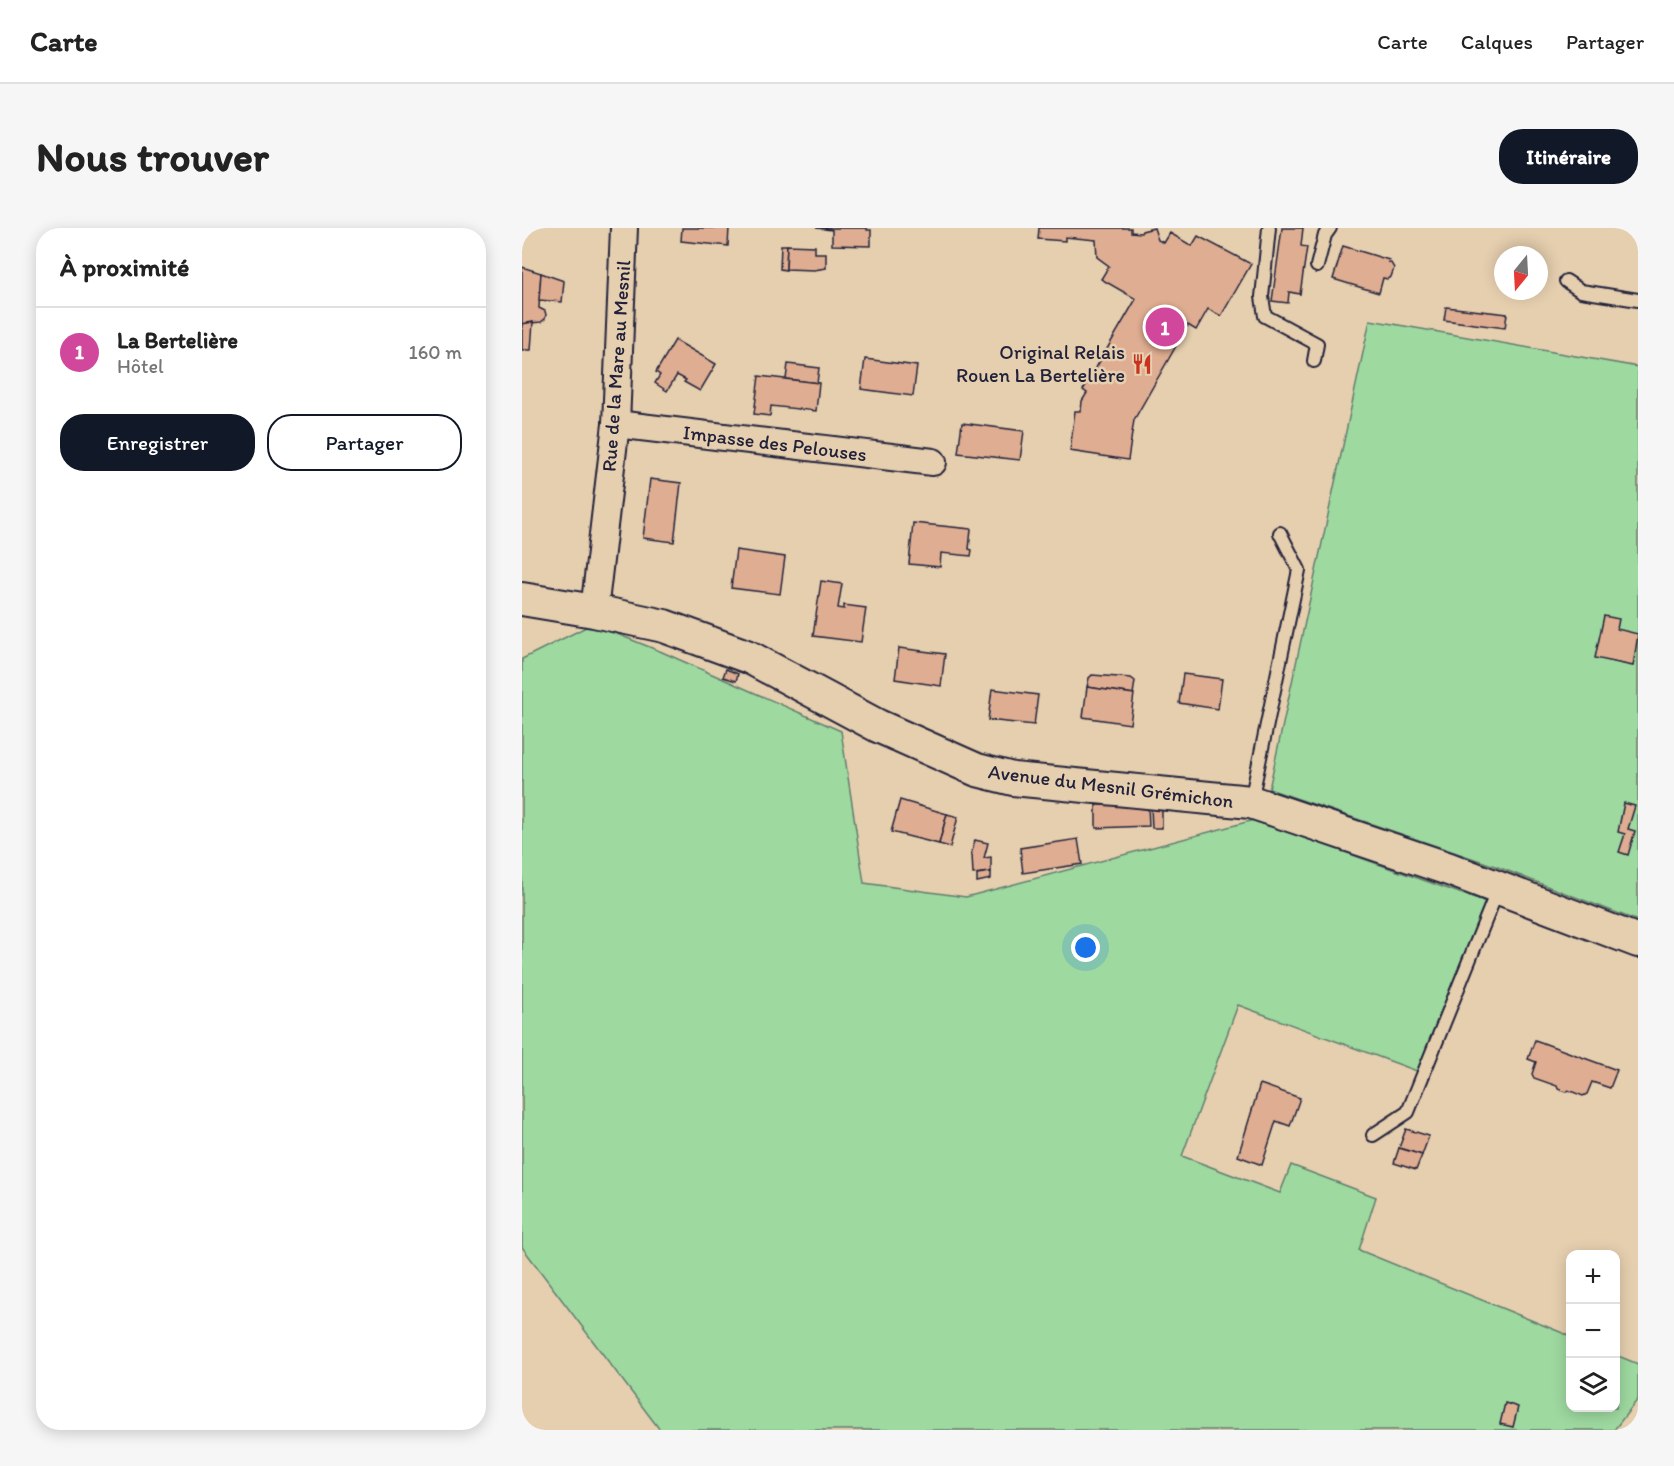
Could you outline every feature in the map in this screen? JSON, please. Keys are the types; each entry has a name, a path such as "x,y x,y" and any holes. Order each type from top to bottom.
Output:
{"street":[{"name":"Rue de la Mare au Mesnil","path":"594,611 616,424 624,228"},
{"name":"Impasse des Pelouses","path":"616,424 933,462"},
{"name":"Avenue du Mesnil Grémichon","path":"522,599 664,626 749,657 878,726 977,770 1013,779 1251,802 1498,888 1638,941"}],"lane":[{"path":"1269,228 1262,297 1265,315 1317,344 1314,361"},
{"path":"1317,266 1325,235 1330,228"},
{"path":"1566,281 1581,291 1638,300"},
{"path":"1251,802 1299,570 1280,533"},
{"path":"1373,1135 1408,1112 1498,888"}],"green space":[{"path":"1370,320 1638,367 1638,921 1495,866 1269,789"},
{"path":"592,624 662,652 841,731 864,883 966,897 1254,820 1485,902 1417,1071 1238,1005 1182,1156 1280,1193 1291,1165 1376,1197 1359,1250 1566,1334 1566,1412 1620,1412 1620,1357 1638,1364 1638,1399 1614,1430 660,1430 522,1247 522,659"}],"building":[{"path":"682,228 729,228 728,246 681,241"},
{"path":"816,228 867,228 871,230 871,246 832,245 832,230"},
{"path":"1039,228 1131,228 1131,232 1141,233 1154,228 1158,240 1164,243 1170,233 1192,246 1198,236 1251,264 1221,316 1208,309 1196,330 1188,325 1134,420 1128,460 1070,451 1075,411 1081,411 1082,401 1087,393 1083,390 1136,299 1101,279 1109,266 1097,257 1096,240 1065,237 1065,241 1038,239"},
{"path":"1282,228 1303,228 1301,246 1307,247 1300,294 1289,292 1288,303 1272,301"},
{"path":"781,245 787,245 786,270 780,269"},
{"path":"787,245 815,246 815,253 826,253 826,268 786,269"},
{"path":"1343,246 1389,260 1388,262 1394,268 1391,277 1383,278 1379,293 1333,279"},
{"path":"522,267 541,273 539,308 545,311 546,315 541,322 522,324"},
{"path":"541,273 564,281 562,302 539,300"},
{"path":"1446,307 1507,314 1505,328 1444,320"},
{"path":"533,322 531,350 522,350 522,324"},
{"path":"675,340 716,364 700,391 677,375 667,391 655,383 660,375 656,372"},
{"path":"865,359 917,366 913,396 861,389"},
{"path":"788,364 819,368 817,383 786,379"},
{"path":"759,376 819,383 816,411 771,406 770,416 754,414"},
{"path":"962,423 1024,431 1020,460 958,453"},
{"path":"650,479 681,483 674,542 643,538"},
{"path":"913,523 971,529 969,549 972,550 971,556 941,553 940,567 909,564"},
{"path":"736,550 785,557 780,594 731,588"},
{"path":"821,581 842,584 838,608 844,609 844,605 866,608 861,642 813,636"},
{"path":"1604,616 1619,619 1617,629 1638,634 1633,666 1595,658"},
{"path":"899,648 945,654 941,686 895,679"},
{"path":"726,669 738,674 736,681 723,677"},
{"path":"1183,674 1222,679 1218,709 1179,703"},
{"path":"1092,675 1131,678 1135,681 1133,694 1087,687"},
{"path":"1087,687 1134,694 1130,724 1083,717"},
{"path":"992,689 1038,695 1034,725 988,720"},
{"path":"900,800 947,814 939,844 891,832"},
{"path":"1624,803 1635,806 1628,829 1635,831 1628,855 1619,852 1625,834 1618,832"},
{"path":"1096,805 1148,805 1149,826 1096,828"},
{"path":"1151,808 1162,808 1162,828 1152,828"},
{"path":"947,814 958,817 950,847 939,844"},
{"path":"1078,839 1082,864 1023,873 1020,848"},
{"path":"975,840 988,843 984,858 991,857 991,872 973,874 971,855"},
{"path":"991,872 991,879 977,882 977,874"},
{"path":"1535,1040 1617,1070 1610,1088 1592,1082 1587,1094 1583,1096 1568,1090 1565,1092 1557,1086 1534,1078 1532,1074 1536,1062 1528,1059"},
{"path":"1260,1084 1300,1098 1290,1126 1276,1121 1262,1165 1238,1156"},
{"path":"1406,1129 1429,1136 1422,1155 1399,1148"},
{"path":"1399,1148 1422,1155 1416,1170 1394,1163"},
{"path":"1505,1403 1518,1407 1513,1427 1500,1424"}],"place":[{"name":"La Bertelière","path":"1165,327"},
{"name":"Original Relais Rouen La Bertelière","path":"1142,364"}]}
